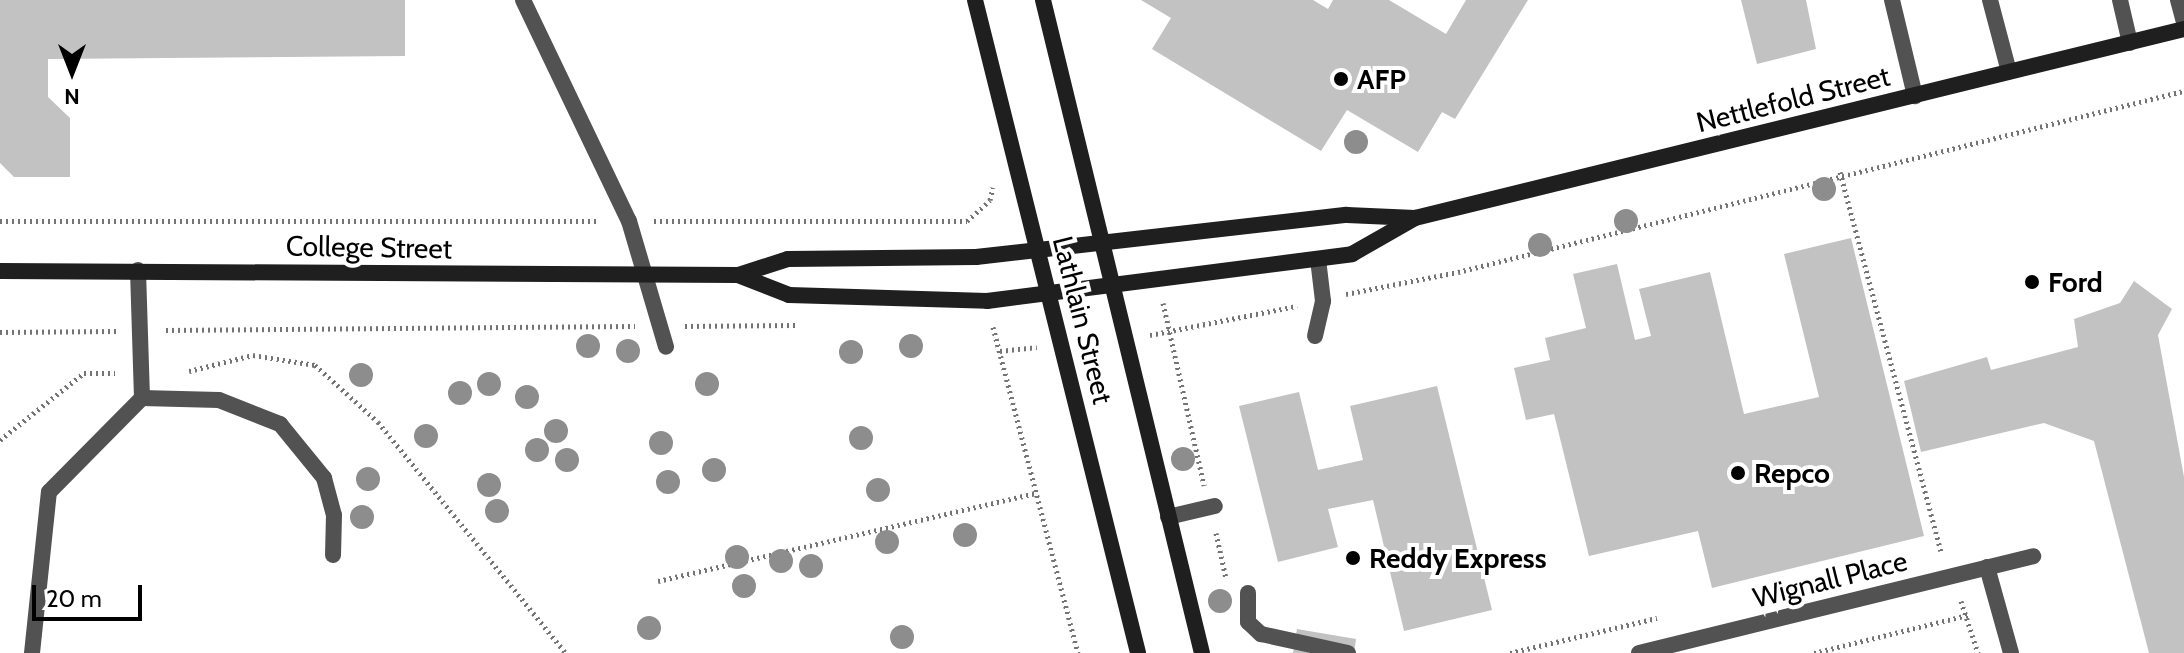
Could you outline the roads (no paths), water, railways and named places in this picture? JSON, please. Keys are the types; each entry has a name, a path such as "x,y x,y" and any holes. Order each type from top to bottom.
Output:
{"street":[{"path":"523,0 629,221 666,347"},
{"name":"Lathlain Street","path":"975,0 1138,653"},
{"name":"Lathlain Street","path":"1043,0 1202,653"},
{"path":"1892,0 1915,96"},
{"path":"1990,0 2009,72"},
{"path":"2120,0 2130,43"},
{"path":"2178,0 2184,22"},
{"name":"Nettlefold Street","path":"1050,295 1113,289 1352,254 1415,218 2184,29"},
{"name":"Nettlefold Street","path":"1039,251 1347,215 1415,218"},
{"name":"College Street","path":"0,271 738,275 788,259 1039,251"},
{"path":"1315,336 1323,301 1318,259"},
{"path":"32,653 49,492 142,398 138,270"},
{"name":"College Street","path":"738,275 789,295 987,301 1050,295"},
{"path":"142,398 219,400 280,424 324,478 334,515 333,555"},
{"path":"1168,517 1215,506"},
{"name":"Wignall Place","path":"1639,653 2033,556"},
{"path":"1987,567 2011,653"},
{"path":"1248,593 1248,622 1261,634 1348,653"}],"place":[{"name":"AFP","path":"1341,79"},
{"name":"Ford","path":"2032,282"},
{"name":"Repco","path":"1738,473"},
{"name":"Reddy Express","path":"1353,558"}]}
